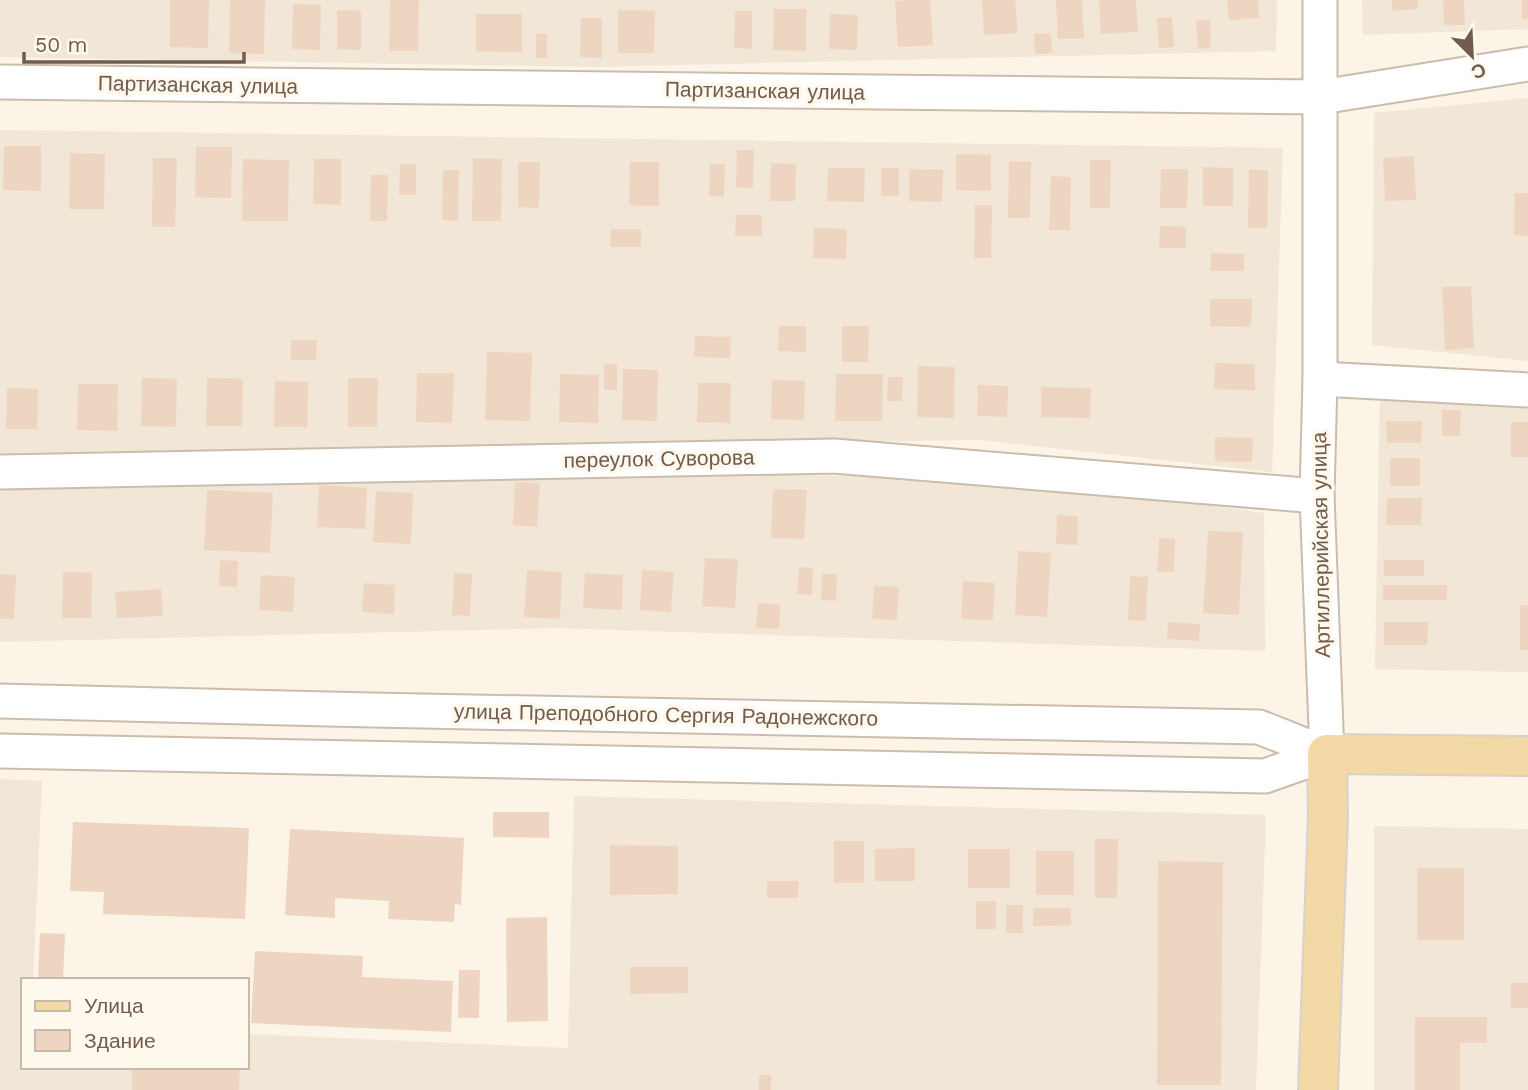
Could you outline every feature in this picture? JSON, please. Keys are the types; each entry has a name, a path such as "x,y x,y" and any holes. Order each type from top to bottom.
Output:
{"main road":[{"name":"улица Преподобного Сергия Радонежского","path":"1327,754 1528,756"},
{"name":"Артиллерийская улица","path":"1318,1090 1328,816 1327,754"}],"street":[{"name":"Артиллерийская улица","path":"1320,0 1320,379 1317,496 1327,754"},
{"name":"Партизанская улица","path":"0,82 1321,97 1528,64"},
{"path":"1320,379 1528,390"},
{"name":"переулок Суворова","path":"0,472 834,456 1317,496"},
{"name":"улица Преподобного Сергия Радонежского","path":"0,701 1259,727 1327,754"},
{"name":"улица Преподобного Сергия Радонежского","path":"0,751 1265,776 1327,754"}],"shaded area":[{"path":"0,0 1277,0 1276,51 589,67 0,57"},
{"path":"1362,0 1528,0 1528,29 1363,35"},
{"path":"1528,98 1528,361 1372,345 1374,113"},
{"path":"0,130 1283,148 1272,472 980,440 0,453"},
{"path":"1380,389 1528,401 1528,672 1375,669"},
{"path":"805,475 1020,480 1264,513 1265,651 557,628 0,642 0,485"},
{"path":"0,779 42,781 33,978 21,978 21,1069 248,1069 248,1034 568,1048 574,796 1266,815 1256,1090 0,1090"},
{"path":"1374,826 1528,829 1528,1090 1374,1090"}],"building":[{"path":"170,0 209,0 208,48 170,47"},
{"path":"230,0 265,0 264,54 229,53"},
{"path":"390,0 419,0 418,51 389,51"},
{"path":"930,0 933,45 898,47 895,1"},
{"path":"982,0 1015,0 1018,33 984,35"},
{"path":"1056,0 1082,0 1084,38 1058,39"},
{"path":"1099,0 1136,0 1138,32 1101,34"},
{"path":"1227,0 1258,0 1259,18 1229,20"},
{"path":"1392,0 1418,0 1418,9 1392,11"},
{"path":"1443,0 1464,0 1465,25 1444,25"},
{"path":"1522,0 1528,0 1528,19 1522,19"},
{"path":"293,4 321,5 320,50 292,49"},
{"path":"774,9 806,9 806,51 773,50"},
{"path":"337,10 361,11 361,50 337,49"},
{"path":"618,10 655,11 654,53 618,53"},
{"path":"735,11 752,11 752,49 734,48"},
{"path":"476,14 522,14 522,52 476,51"},
{"path":"830,14 858,15 857,50 829,49"},
{"path":"1172,17 1174,47 1159,48 1157,18"},
{"path":"581,18 602,18 602,58 580,57"},
{"path":"1210,20 1211,47 1198,49 1196,21"},
{"path":"536,33 547,34 547,58 536,58"},
{"path":"1051,33 1052,53 1035,54 1034,34"},
{"path":"4,146 41,146 41,191 3,190"},
{"path":"196,147 232,147 231,198 195,197"},
{"path":"737,150 754,150 753,188 736,187"},
{"path":"70,153 105,154 104,209 69,209"},
{"path":"956,154 991,155 991,191 956,190"},
{"path":"1414,156 1416,200 1385,201 1383,158"},
{"path":"153,158 177,158 175,227 152,227"},
{"path":"473,158 502,159 501,221 472,221"},
{"path":"243,159 289,160 288,221 242,221"},
{"path":"314,159 341,159 341,205 313,204"},
{"path":"1090,160 1111,160 1110,208 1090,208"},
{"path":"1009,161 1031,162 1030,218 1008,218"},
{"path":"518,162 540,162 539,208 518,207"},
{"path":"630,162 659,162 659,206 629,205"},
{"path":"771,163 796,164 795,201 770,201"},
{"path":"400,164 416,164 416,195 399,195"},
{"path":"710,164 725,164 724,197 709,196"},
{"path":"1203,167 1233,168 1233,206 1203,206"},
{"path":"828,168 865,168 864,202 827,201"},
{"path":"881,168 899,168 899,196 881,196"},
{"path":"909,169 943,170 942,202 909,201"},
{"path":"1161,169 1188,169 1187,208 1160,208"},
{"path":"443,170 459,170 458,221 442,220"},
{"path":"1249,170 1268,170 1267,228 1248,228"},
{"path":"371,175 388,175 387,221 370,221"},
{"path":"1051,176 1071,177 1070,230 1049,230"},
{"path":"1515,193 1528,193 1528,236 1514,235"},
{"path":"975,205 992,205 991,258 974,258"},
{"path":"736,215 762,215 762,236 735,236"},
{"path":"1160,226 1186,227 1186,248 1159,248"},
{"path":"814,228 847,229 846,259 813,258"},
{"path":"611,229 641,229 641,247 610,247"},
{"path":"1211,253 1244,254 1244,271 1211,271"},
{"path":"1471,286 1474,348 1445,350 1442,287"},
{"path":"1210,299 1252,299 1251,327 1210,326"},
{"path":"779,326 806,326 806,352 778,351"},
{"path":"842,326 869,326 868,362 842,362"},
{"path":"695,336 731,337 730,358 694,357"},
{"path":"291,340 317,340 316,360 291,360"},
{"path":"487,352 532,353 530,421 485,420"},
{"path":"1215,363 1255,364 1255,390 1214,389"},
{"path":"604,364 617,364 617,390 604,390"},
{"path":"918,366 955,367 954,418 917,417"},
{"path":"623,369 658,370 657,421 622,420"},
{"path":"417,373 454,373 452,423 416,422"},
{"path":"560,374 599,375 598,423 559,422"},
{"path":"836,374 883,374 882,421 835,421"},
{"path":"888,377 903,377 902,401 887,401"},
{"path":"142,378 177,379 176,427 141,426"},
{"path":"207,378 243,379 242,426 206,426"},
{"path":"348,378 378,378 377,427 348,427"},
{"path":"772,380 805,381 804,420 771,419"},
{"path":"275,381 308,382 307,427 274,427"},
{"path":"698,383 731,383 730,423 697,422"},
{"path":"78,384 118,384 117,431 77,430"},
{"path":"978,385 1008,386 1007,417 977,416"},
{"path":"1041,387 1091,388 1090,418 1041,417"},
{"path":"7,388 38,389 37,429 6,429"},
{"path":"1442,410 1461,410 1460,436 1442,436"},
{"path":"1386,421 1422,421 1421,443 1387,443"},
{"path":"1511,422 1528,422 1528,457 1511,457"},
{"path":"1215,437 1253,438 1252,462 1215,461"},
{"path":"1390,458 1420,458 1420,486 1390,486"},
{"path":"515,482 540,483 537,527 513,525"},
{"path":"319,485 367,488 365,529 317,527"},
{"path":"773,489 807,490 804,539 771,538"},
{"path":"207,490 273,493 270,553 204,550"},
{"path":"376,491 413,493 411,544 373,542"},
{"path":"1387,498 1422,498 1421,525 1386,525"},
{"path":"1057,515 1078,516 1077,545 1056,544"},
{"path":"1208,531 1243,532 1239,615 1203,613"},
{"path":"1159,538 1175,539 1174,572 1157,572"},
{"path":"1018,551 1051,553 1047,617 1015,615"},
{"path":"705,558 738,559 735,608 702,606"},
{"path":"220,560 238,561 237,587 219,586"},
{"path":"1384,560 1424,560 1424,576 1384,576"},
{"path":"799,567 813,568 812,595 797,594"},
{"path":"527,570 562,572 560,619 524,617"},
{"path":"642,570 674,572 671,612 640,610"},
{"path":"63,572 92,573 91,618 62,618"},
{"path":"454,573 472,574 470,616 452,615"},
{"path":"585,573 623,575 622,610 583,608"},
{"path":"0,574 16,575 14,619 0,619"},
{"path":"822,574 837,574 836,601 821,600"},
{"path":"261,575 295,577 293,612 259,610"},
{"path":"1130,576 1148,577 1146,621 1128,620"},
{"path":"963,581 995,583 993,620 961,619"},
{"path":"364,583 395,585 394,614 362,612"},
{"path":"1383,585 1447,585 1447,600 1383,600"},
{"path":"874,586 899,587 897,620 872,619"},
{"path":"161,589 163,616 117,618 115,592"},
{"path":"758,603 780,605 779,629 756,628"},
{"path":"1520,605 1528,605 1528,650 1520,650"},
{"path":"1168,622 1200,624 1199,641 1167,639"},
{"path":"1384,622 1428,622 1427,645 1384,645"},
{"path":"493,812 549,812 549,838 493,837"},
{"path":"73,822 249,828 245,919 103,914 104,892 70,891"},
{"path":"290,829 464,838 461,905 455,904 454,922 388,919 389,901 335,898 335,918 285,915"},
{"path":"1095,839 1118,839 1117,898 1095,898"},
{"path":"834,841 864,841 864,883 834,883"},
{"path":"610,845 678,846 678,894 610,895"},
{"path":"915,848 915,881 875,881 875,849"},
{"path":"968,849 1010,849 1010,888 968,888"},
{"path":"1036,851 1074,851 1074,895 1036,895"},
{"path":"1158,861 1223,862 1221,1085 1157,1085"},
{"path":"1417,868 1464,868 1464,940 1417,940"},
{"path":"767,881 798,881 798,898 767,898"},
{"path":"976,901 996,901 996,929 976,929"},
{"path":"1006,905 1023,905 1023,933 1006,933"},
{"path":"1033,908 1071,908 1071,925 1033,926"},
{"path":"547,917 548,1021 507,1022 506,918"},
{"path":"40,933 65,934 63,978 38,978"},
{"path":"255,951 363,956 362,977 453,981 451,1032 251,1023"},
{"path":"630,967 688,967 688,993 630,994"},
{"path":"459,970 480,970 479,1018 458,1018"},
{"path":"1511,983 1528,983 1528,1008 1511,1008"},
{"path":"1415,1017 1487,1017 1487,1043 1460,1043 1460,1090 1415,1090"},
{"path":"132,1069 240,1069 239,1090 132,1090"},
{"path":"759,1075 771,1075 771,1090 759,1090"}]}
